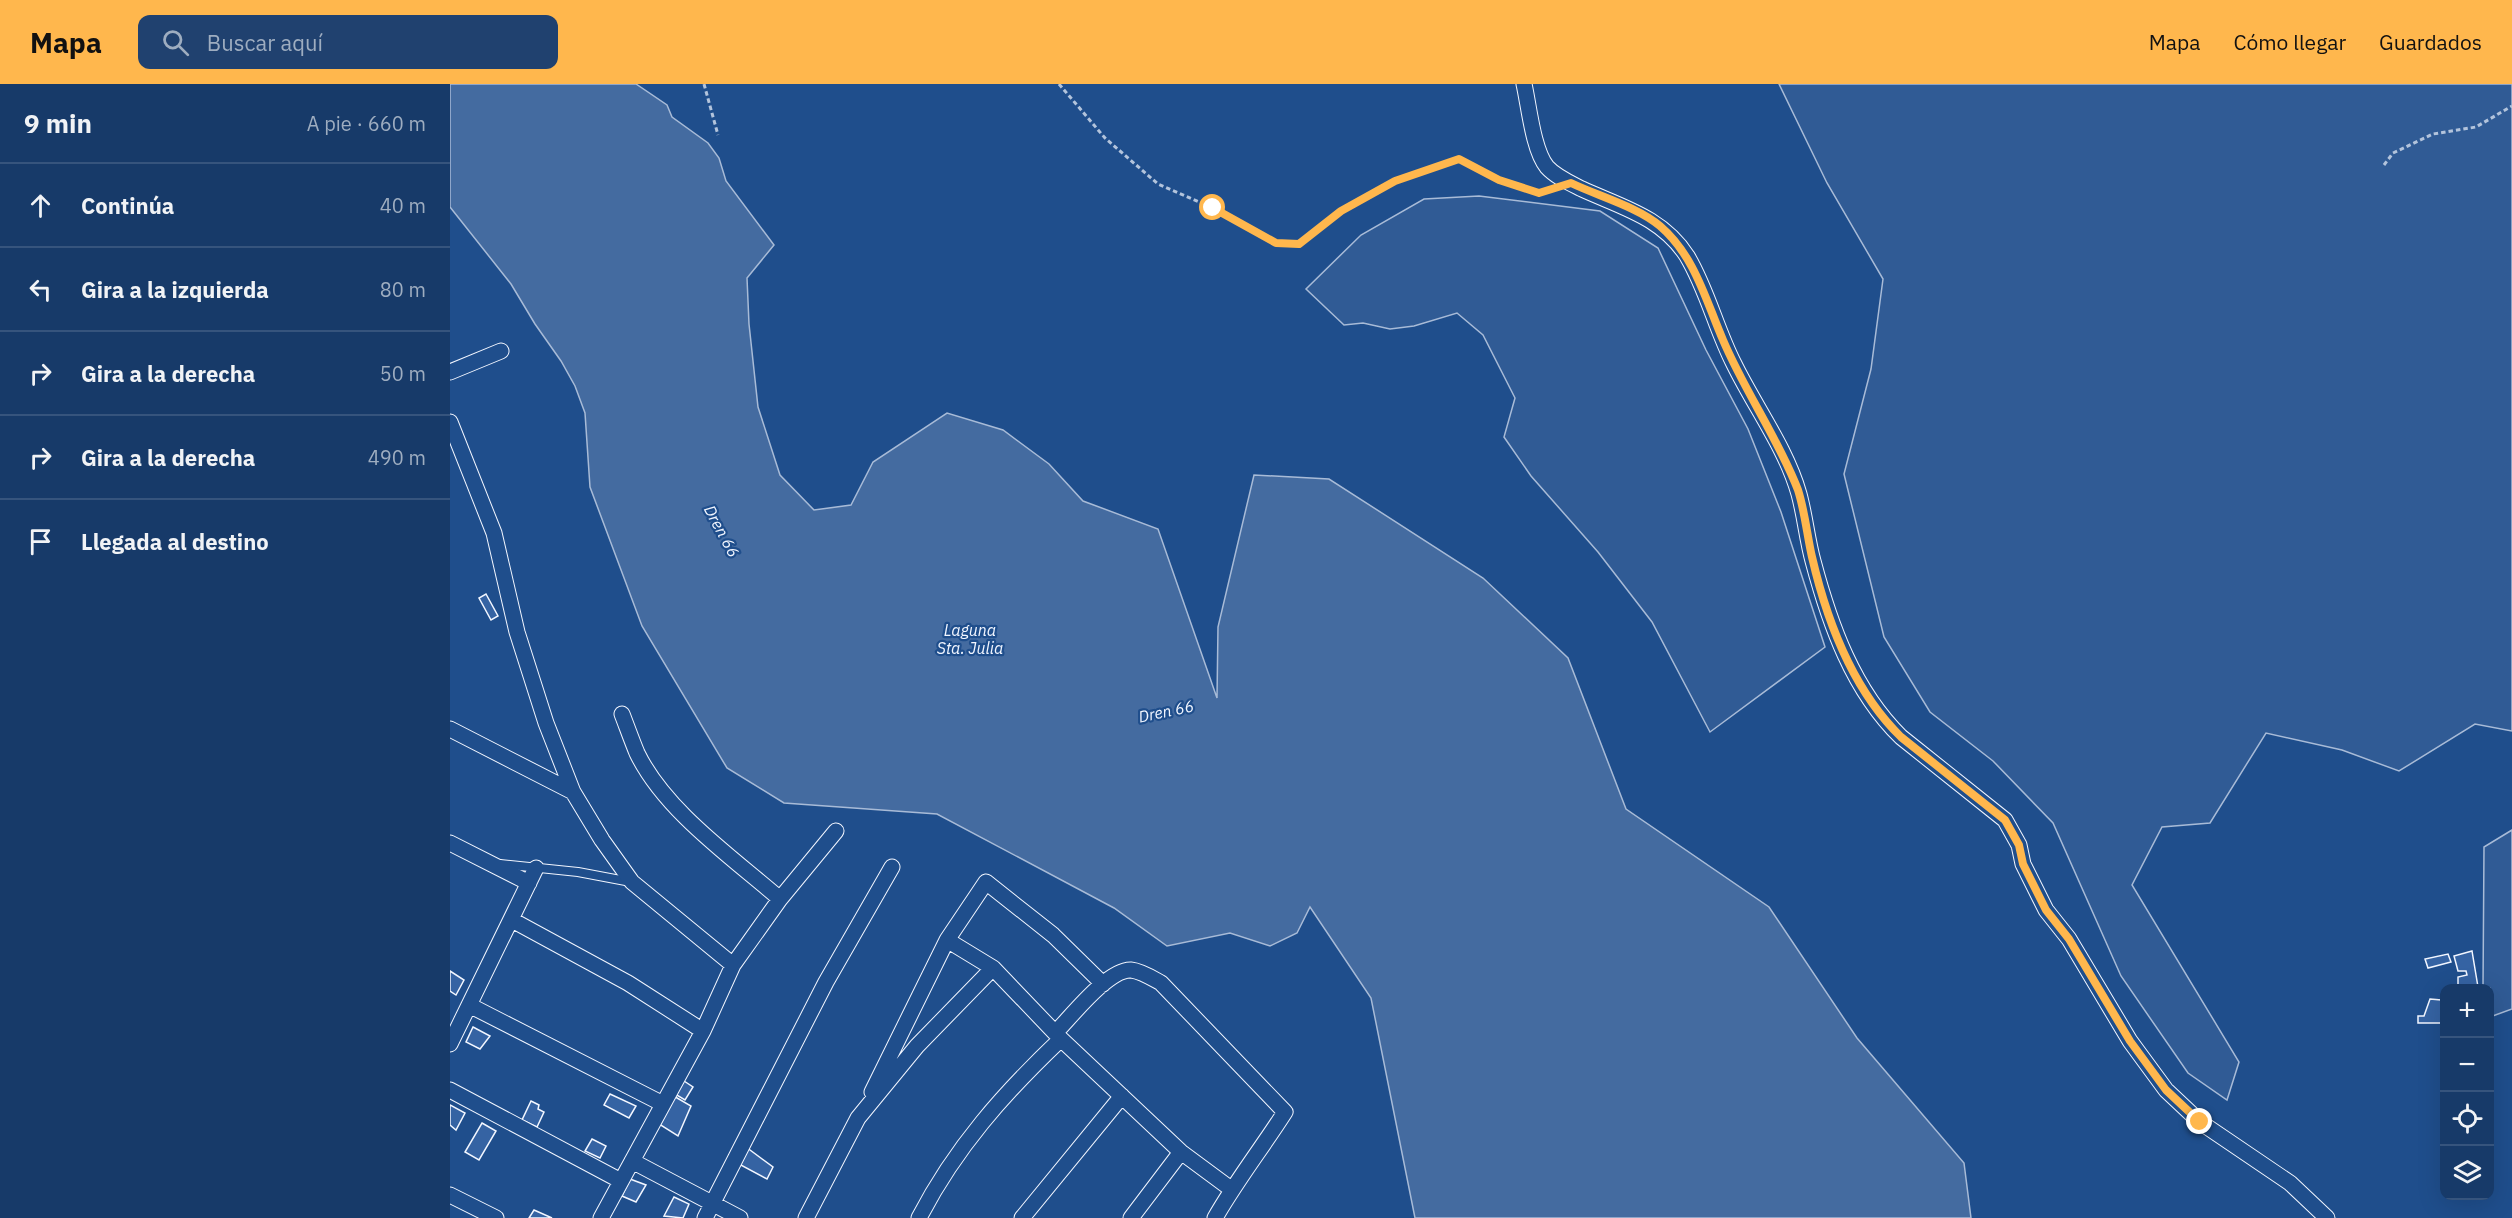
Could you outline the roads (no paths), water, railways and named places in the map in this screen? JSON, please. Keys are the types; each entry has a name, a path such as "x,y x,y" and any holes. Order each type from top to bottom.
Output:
{"street":[{"path":"1524,84 1539,149 1546,165 1571,183 1641,214 1673,238 1687,256 1734,365 1784,458 1798,493 1812,558 1833,631 1863,688 1889,725 1945,774 2005,820 2019,845 2023,864 2046,910 2069,939 2130,1041 2166,1090 2200,1122 2289,1183 2327,1218"},
{"path":"450,372 501,351"},
{"path":"450,422 494,533 517,632 546,723 573,792 602,840 632,882 734,965"},
{"path":"622,714 638,754 662,791 706,835 780,899"},
{"path":"450,728 573,792"},
{"path":"601,1218 703,1031 734,965 780,899 836,831"},
{"path":"450,843 529,883"},
{"path":"705,1218 826,982 892,867"},
{"path":"450,1044 536,868"},
{"path":"806,1218 947,940 986,882 1053,935 1103,984"},
{"path":"512,920 628,983 703,1031"},
{"path":"947,940 993,968 1058,1036 1181,1152 1232,1189"},
{"path":"858,1118 917,1046 993,968"},
{"path":"919,1218 938,1182 982,1122 1015,1083 1103,984 1117,974 1130,970 1161,982 1285,1112 1215,1218"},
{"path":"469,1005 663,1104"},
{"path":"450,1090 621,1181"},
{"path":"1022,1218 1122,1096"},
{"path":"1131,1218 1181,1152"},
{"path":"632,1161 740,1218"},
{"path":"450,1195 496,1218"}],"lane":[{"path":"489,863 578,872 632,882"}],"water":[{"path":"450,84 636,84 667,105 672,117 708,143 719,158 726,181 774,245 747,278 749,324 758,407 780,475 814,510 851,505 873,462 947,413 1003,430 1049,464 1083,501 1158,529 1217,698 1218,627 1254,475 1329,479 1483,578 1568,658 1626,809 1769,907 1857,1038 1964,1163 1971,1218 1415,1218 1371,998 1310,907 1297,933 1270,946 1230,933 1167,946 1114,908 937,814 784,803 727,768 642,626 590,487 585,413 575,386 511,284 450,207"}],"water label":[{"name":"Dren 66","path":"722,531"},
{"name":"Laguna Sta. Julia","path":"970,639"},
{"name":"Dren 66","path":"1166,711"}]}
